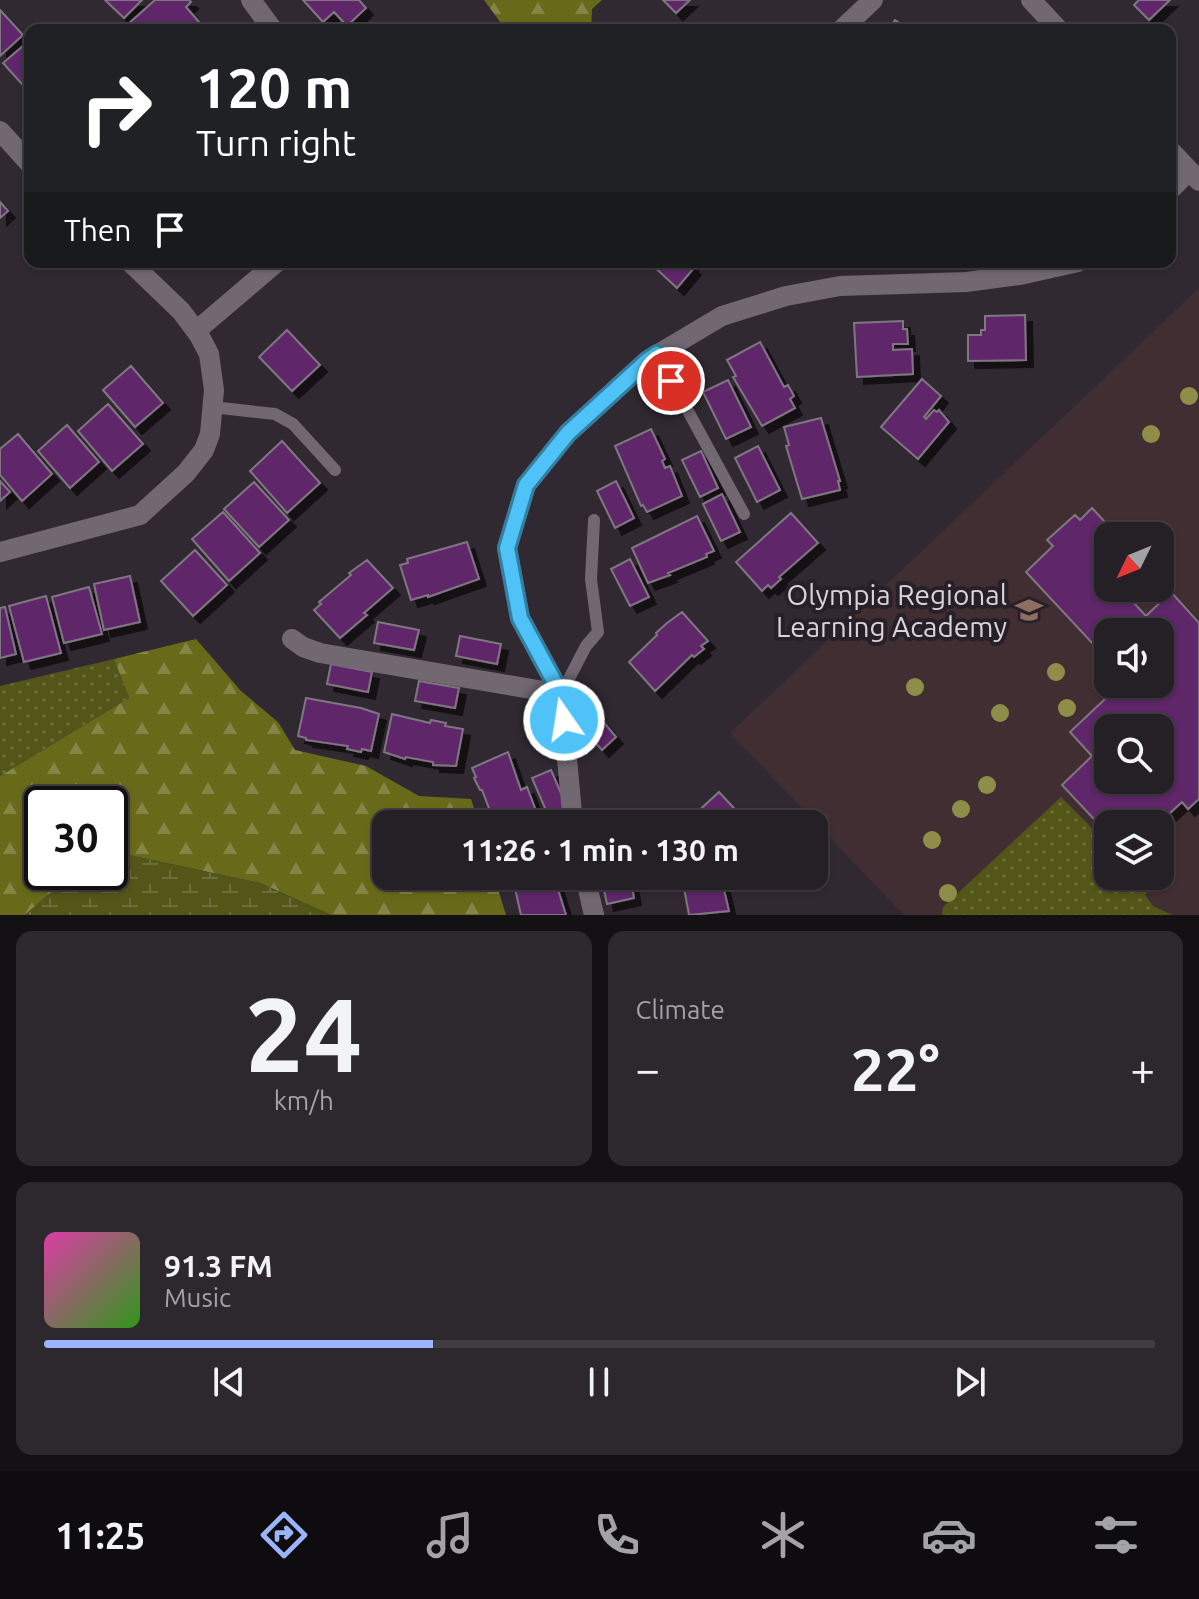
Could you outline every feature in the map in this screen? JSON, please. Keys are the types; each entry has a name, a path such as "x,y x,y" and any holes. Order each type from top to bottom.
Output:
{"street":[{"path":"251,0 269,24"},
{"path":"847,24 873,0"},
{"path":"1031,0 1053,24"},
{"path":"0,131 24,157"},
{"path":"1176,156 1194,176 1176,186"},
{"path":"0,552 140,515 186,473 204,450 210,434 214,390 209,354 181,311 136,268"},
{"path":"196,331 270,268"},
{"path":"572,810 561,694 520,618 507,548 526,485 568,433 657,354 722,316 786,296 840,286 966,282 1050,268"},
{"path":"292,639 320,653 561,694"},
{"path":"588,890 594,915"}],"lane":[{"path":"657,354 744,514"},
{"path":"212,407 275,414 293,424 335,470"},
{"path":"561,694 586,646 598,632 591,579 594,520"}],"shaded area":[{"name":"Olympia Regional Learning Academy","path":"1199,288 1199,915 904,915 828,836 828,810 804,810 730,733"}],"green space":[{"path":"484,0 602,0 592,9 591,24 502,24"},
{"path":"196,639 241,691 278,722 295,750 366,766 419,796 471,799 475,810 372,810 372,890 498,890 506,915 331,915 260,883 128,855 128,786 24,786 24,890 54,890 25,915 0,915 0,776 129,698 114,659"},
{"path":"114,659 129,698 0,776 0,686"},
{"path":"1061,797 1094,830 1094,890 1149,890 1145,895 1153,906 1172,915 942,915 943,907"},
{"path":"128,855 260,883 331,915 25,915 54,890 128,890"}],"building":[{"path":"105,0 142,0 124,18"},
{"path":"155,0 189,0 191,2 186,7 199,22 197,24 128,24"},
{"path":"303,0 359,0 366,8 349,24 345,24 334,12 323,22"},
{"path":"663,0 690,0 676,13"},
{"path":"1139,0 1170,0 1149,20 1134,5"},
{"path":"0,10 23,35 0,56"},
{"path":"24,45 24,86 3,63"},
{"path":"0,202 8,211 0,218"},
{"path":"655,268 694,268 677,288"},
{"path":"1025,315 1026,360 968,361 968,335 981,335 981,330 985,330 985,316"},
{"path":"903,321 908,344 893,344 893,350 912,349 913,374 857,377 854,323"},
{"path":"287,330 320,365 292,391 259,357"},
{"path":"760,342 784,387 788,385 794,396 790,399 795,408 762,426 733,377 736,376 727,360"},
{"path":"131,366 163,403 135,427 103,390"},
{"path":"922,379 941,396 924,417 926,419 934,410 939,410 949,422 918,459 881,427"},
{"path":"728,380 751,427 726,439 703,392"},
{"path":"108,404 143,444 112,471 78,431"},
{"path":"821,418 840,490 802,499 786,446 789,445 784,427"},
{"path":"67,425 99,462 70,488 38,451"},
{"path":"651,429 665,459 662,461 665,468 670,466 682,496 647,512 641,506 615,446"},
{"path":"18,434 52,474 22,501 0,475 0,449"},
{"path":"282,441 320,483 287,513 250,471"},
{"path":"758,446 780,490 757,502 735,458"},
{"path":"701,451 718,488 700,497 682,460"},
{"path":"0,481 10,492 0,501"},
{"path":"616,481 634,518 615,528 597,491"},
{"path":"254,482 289,520 259,547 224,509"},
{"path":"722,494 740,532 721,541 703,504"},
{"path":"1092,508 1105,522 1094,522 1094,602 1133,602 1146,616 1161,602 1174,602 1174,595 1199,623 1199,799 1188,809 1182,802 1173,810 1094,810 1094,819 1062,785 1092,756 1070,732 1106,698 1174,698 1174,618 1094,618 1094,645 1026,572 1053,546 1047,540 1075,515 1080,520"},
{"path":"223,512 260,553 229,581 192,539"},
{"path":"791,513 818,543 779,577 781,579 771,588 768,585 762,591 736,562"},
{"path":"697,516 714,551 648,583 632,548"},
{"path":"467,542 479,579 411,600 400,565 408,563 407,559"},
{"path":"195,550 227,585 193,616 161,581"},
{"path":"630,559 649,597 630,606 611,569"},
{"path":"367,560 393,588 340,638 314,610 351,575 349,573"},
{"path":"130,576 140,622 104,630 94,584"},
{"path":"89,587 102,634 64,643 52,597"},
{"path":"46,596 61,653 24,662 9,606"},
{"path":"5,607 16,654 0,658 0,608"},
{"path":"682,612 708,641 701,646 704,649 694,657 692,655 655,691 629,662 656,633"},
{"path":"378,622 419,630 414,650 374,643"},
{"path":"460,636 501,644 497,664 456,656"},
{"path":"331,664 372,672 368,692 327,684"},
{"path":"419,681 459,688 455,708 415,701"},
{"path":"306,698 379,714 371,751 362,749 361,752 347,749 348,746 298,736"},
{"path":"392,714 463,729 456,766 433,765 433,762 405,759 384,752"},
{"path":"601,719 616,737 602,750 586,732"},
{"path":"508,752 521,790 527,787 536,810 490,810 472,768"},
{"path":"551,770 567,807 546,810 532,778"},
{"path":"719,792 736,810 700,810"},
{"path":"515,890 558,890 566,915 521,915"},
{"path":"604,890 633,890 634,898 607,904"},
{"path":"684,890 724,890 729,911 689,915"}],"place":[{"name":"Olympia Regional Learning Academy","path":"1029,610"}],"route":[{"path":"564,720 561,694 520,618 507,548 526,485 568,433 648,360 657,354 671,381"}]}
